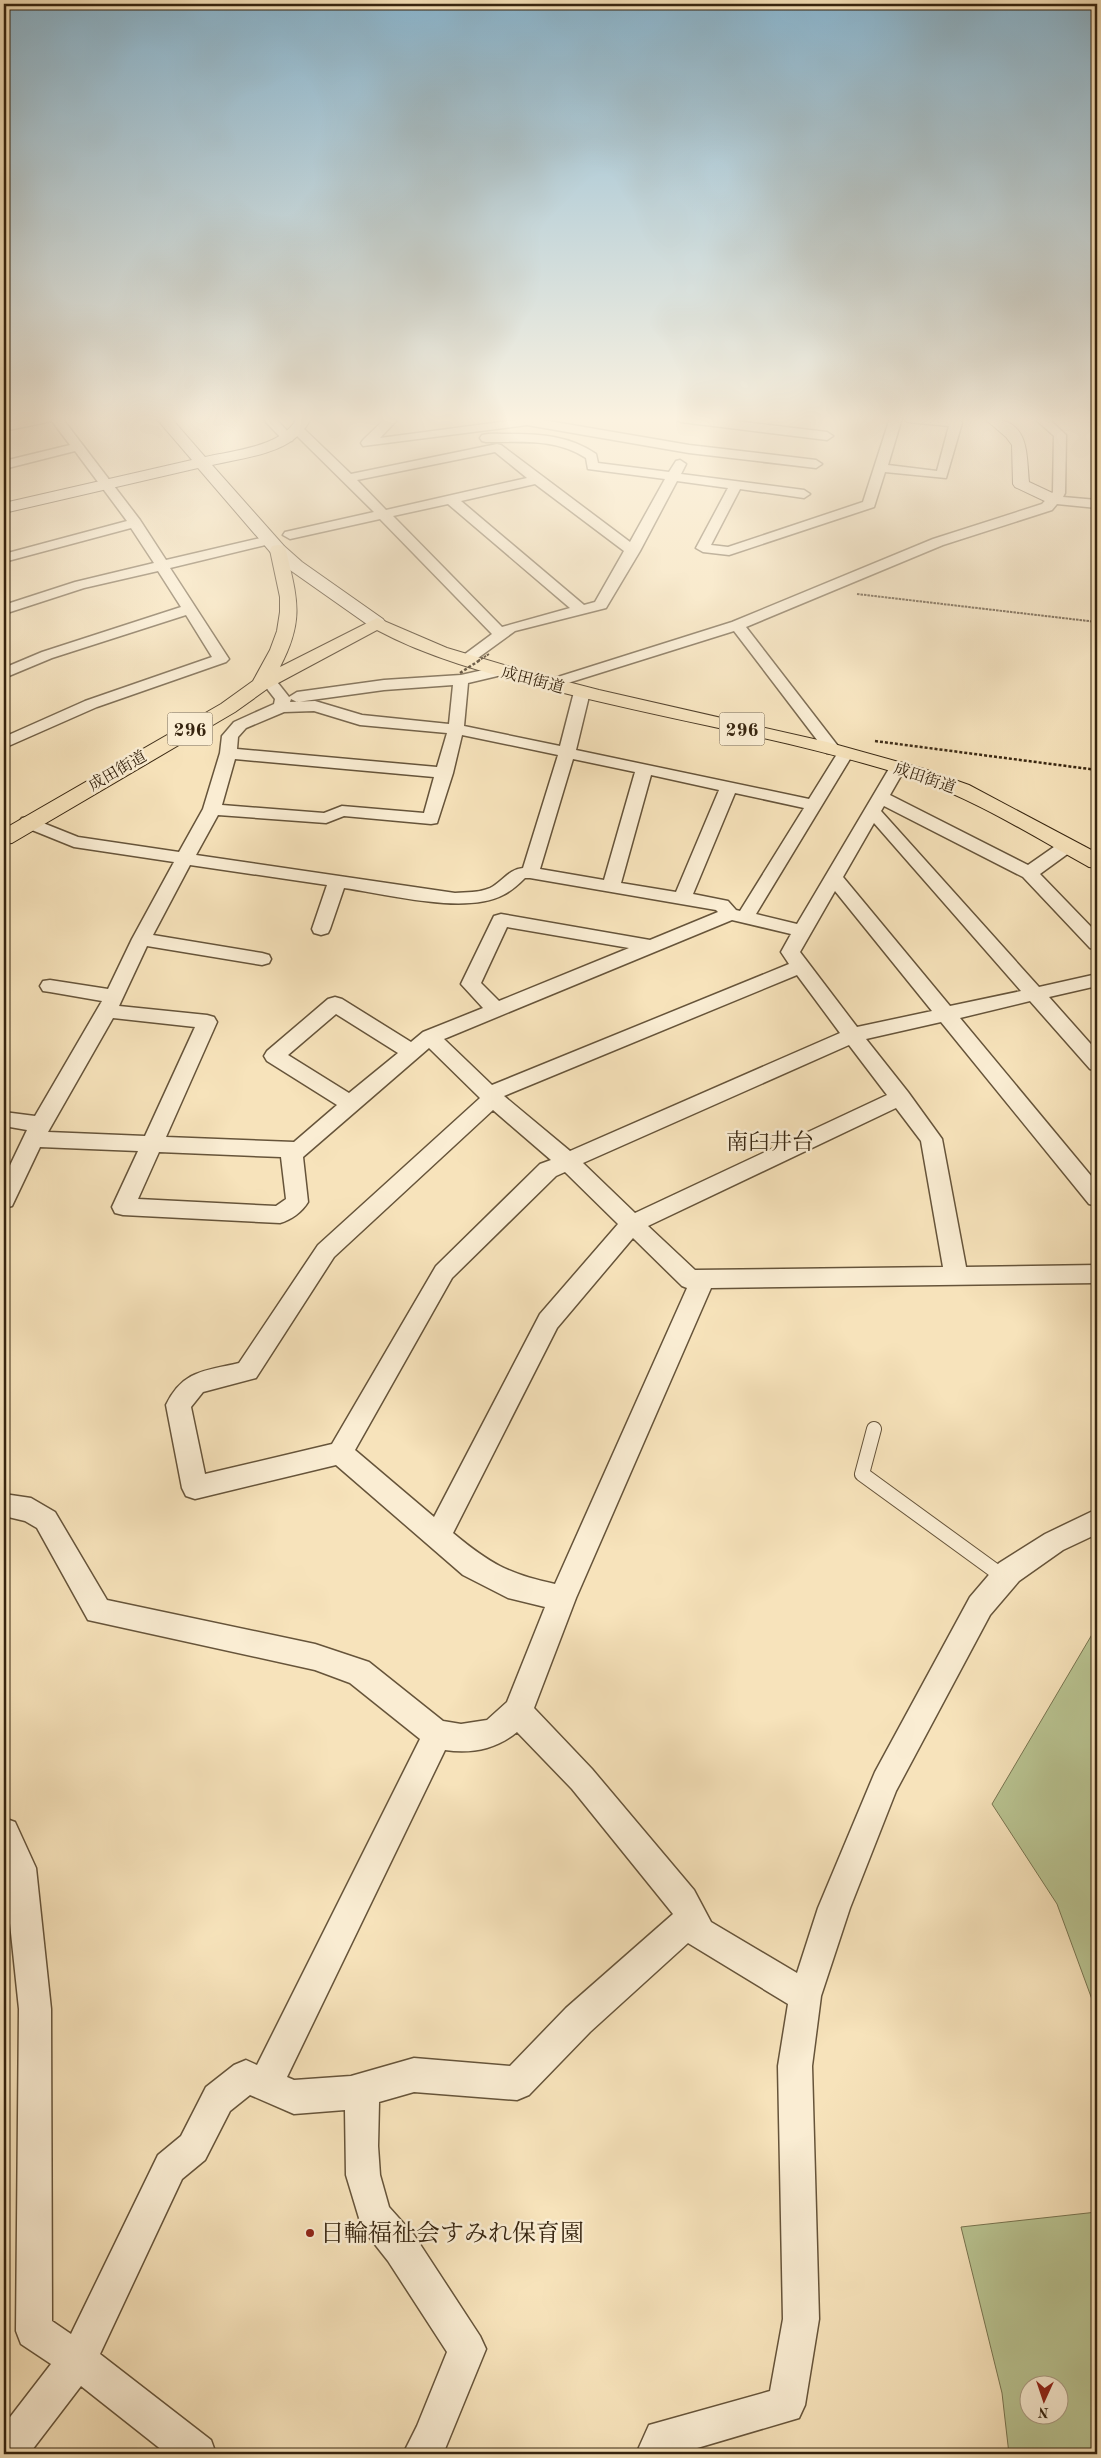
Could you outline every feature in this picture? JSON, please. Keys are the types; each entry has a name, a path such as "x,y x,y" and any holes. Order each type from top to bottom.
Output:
{"highway":[{"path":"264,683 286,634 289,613 288,593 274,545"},
{"name":"成田街道","path":"4,838 28,822 228,708 264,683 377,623 462,671 501,671 898,767 962,789 1097,862"}],"street":[{"path":"4,558 99,533"},
{"path":"4,743 91,704 221,659 141,533"},
{"path":"263,533 296,566 377,623"},
{"path":"288,533 377,623"},
{"path":"290,535 300,533"},
{"path":"401,533 501,635"},
{"path":"490,533 581,610"},
{"path":"607,533 633,552"},
{"path":"4,1200 37,1132 110,1003 141,939 212,809 228,753 230,736 240,725 282,703 462,671 510,628 601,605 643,533"},
{"path":"711,533 703,548 730,551 787,533"},
{"path":"550,684 737,624 938,542 967,533"},
{"path":"4,610 80,585 162,565 274,545"},
{"path":"4,673 47,655 189,609"},
{"path":"4,1119 37,1132 152,1143 299,1150 340,1115 350,1103 430,1038 650,946 738,916 814,805 839,752 737,624"},
{"path":"212,809 326,818 342,811 431,819 456,729 462,671"},
{"path":"264,683 282,703 315,706 373,722 456,729 814,805"},
{"path":"530,873 567,752 582,692"},
{"path":"228,753 445,773"},
{"path":"898,767 790,952 799,967 931,1139 956,1275"},
{"path":"611,886 644,769"},
{"path":"682,899 729,787"},
{"path":"876,804 1029,873 1097,944"},
{"path":"876,804 1034,994 1097,1064"},
{"path":"28,822 74,842 455,899 489,896 502,890 520,873 530,873 722,905 738,916 802,931"},
{"path":"1029,873 1067,846"},
{"path":"834,878 1097,1198"},
{"path":"321,929 336,882"},
{"path":"496,1010 471,984 501,920 650,946"},
{"path":"141,939 262,959"},
{"path":"799,967 492,1096 326,1251 247,1371 195,1384 178,1405 196,1488 340,1453 444,1272 548,1170 566,1160 853,1035 1097,980"},
{"path":"50,986 110,1003 207,1022 123,1207 280,1215 297,1202 291,1149"},
{"path":"350,1103 274,1056 335,1004 412,1052"},
{"path":"430,1038 492,1096 566,1160 690,1280 1097,1274"},
{"path":"437,1537 548,1321 632,1224 901,1098"},
{"path":"4,1505 31,1510 46,1520 98,1611 315,1657 359,1672 436,1735 461,1738 493,1733 518,1712 562,1598 702,1279"},
{"path":"340,1453 472,1566 518,1589 562,1598"},
{"path":"655,2454 663,2439 786,2405 800,2319 795,2066 805,1996 834,1908 885,1782 980,1606 1009,1572 1054,1542 1097,1521"},
{"path":"518,1712 582,1779 683,1901 700,1933 805,1996"},
{"path":"266,2083 436,1735"},
{"path":"4,1832 20,1868 35,2008 34,2331 78,2360 197,2454"},
{"path":"5,2454 78,2360 170,2167 193,2148 218,2099 246,2077 266,2083 294,2097 351,2093 414,2075 517,2083 578,2020 693,1917"},
{"path":"363,2089 361,2146 363,2175 374,2216 401,2248 417,2275 467,2348 431,2440 422,2454"}],"lane":[{"path":"874,1429 862,1474 1004,1578"}],"path":[{"path":"818,590 1097,622"},
{"path":"462,671 489,654"},
{"path":"871,741 1097,770"}],"green space":[{"path":"1097,1626 1097,2013 1057,1904 992,1804"},
{"path":"1097,2212 1097,2454 1009,2454 1002,2393 961,2227"}],"place":[{"name":"日輪福祉会すみれ保育園","path":"310,2233"}],"district":[{"name":"南臼井台","path":"770,1141"}]}
